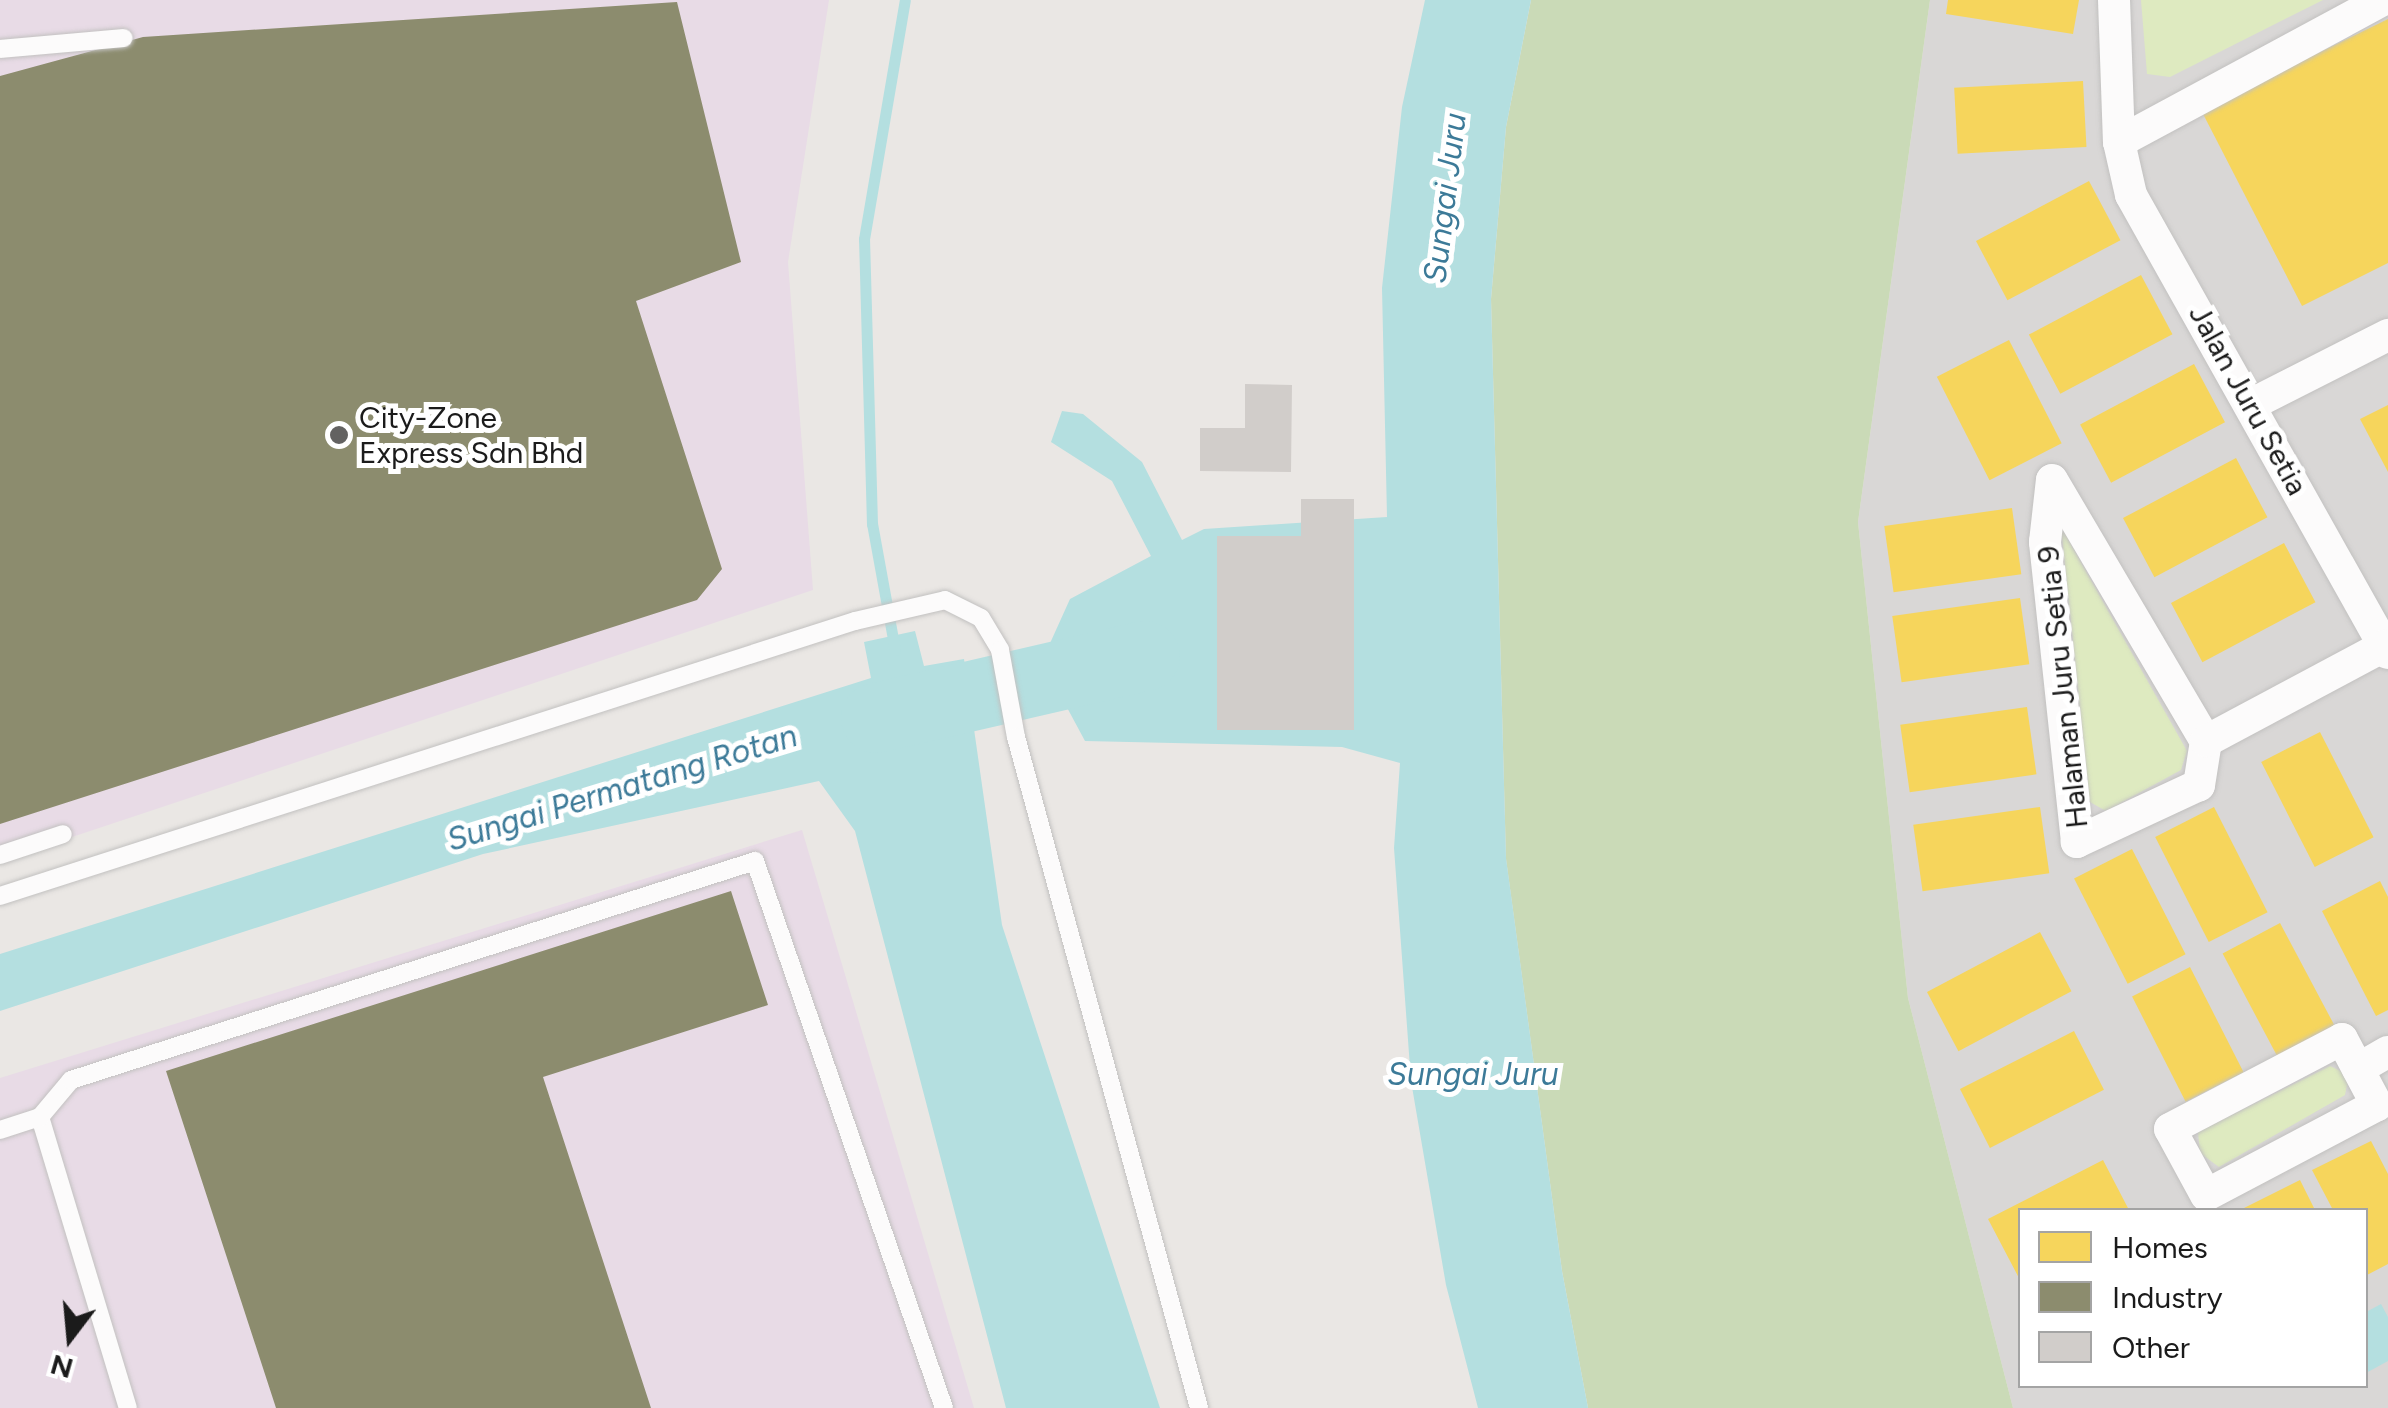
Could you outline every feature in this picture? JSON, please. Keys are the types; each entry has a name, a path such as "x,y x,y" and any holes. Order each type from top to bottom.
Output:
{"street":[{"name":"Jalan Juru Setia","path":"2114,0 2118,142 2131,196 2252,404 2386,650"},
{"path":"2118,142 2383,0"},
{"path":"2252,404 2388,336"},
{"name":"Halaman Juru Setia 9","path":"2052,480 2206,741 2199,784 2077,842 2045,542 2052,480"},
{"path":"2206,741 2386,650"},
{"path":"2342,1039 2358,1068 2378,1105 2206,1195 2170,1129 2342,1039"},
{"path":"2358,1068 2388,1052"}],"lane":[{"path":"0,50 124,38"},
{"path":"0,896 855,621 945,600 981,618 1000,650 1016,737 1198,1408"},
{"path":"0,855 63,834"},
{"path":"0,1130 40,1117 71,1080 754,861 944,1408"},
{"path":"40,1117 128,1408"}],"shaded area":[{"name":"City-Zone Express Sdn Bhd","path":"0,0 829,0 788,262 813,590 0,861"},
{"path":"1930,0 2388,0 2388,1408 2013,1408 1908,998 1858,522"},
{"path":"802,830 974,1408 0,1408 0,1078"}],"green space":[{"path":"1531,0 1930,0 1858,522 1908,998 2013,1408 1588,1408 1562,1271 1506,859 1491,299 1506,127"},
{"path":"2141,0 2323,0 2170,77 2147,74"},
{"path":"2061,527 2187,751 2181,770 2106,811 2090,802"},
{"path":"2330,1066 2349,1075 2345,1095 2219,1167 2200,1153 2198,1132"}],"water":[{"name":"Sungai Juru","path":"1425,0 1531,0 1506,127 1491,299 1506,858 1562,1271 1588,1408 1478,1408 1446,1285 1411,1081 1394,848 1400,763 1342,747 1085,741 1042,661 1070,599 1151,556 1112,481 1051,442 1062,411 1083,414 1142,462 1182,540 1204,529 1387,517 1382,288 1402,107"},
{"path":"915,631 924,666 964,659 1002,925 1160,1408 1006,1408 855,831 819,781 483,854 0,1011 0,954 871,678 864,642"},
{"path":"2381,1304 2388,1317 2388,1361 2368,1372 2368,1311"}],"building: Homes":[{"path":"1948,0 2079,0 2073,34 1946,14"},
{"path":"2388,19 2388,263 2302,306 2201,110"},
{"path":"2083,81 2086,147 1958,154 1954,88"},
{"path":"2089,181 2120,240 2007,300 1976,241"},
{"path":"2141,275 2172,334 2060,394 2029,335"},
{"path":"2009,340 2062,443 1989,480 1937,377"},
{"path":"2194,364 2225,422 2111,483 2080,425"},
{"path":"2388,405 2388,472 2360,419"},
{"path":"2236,458 2267,517 2154,577 2123,518"},
{"path":"2012,508 2021,574 1894,592 1884,526"},
{"path":"2284,543 2315,602 2202,662 2171,603"},
{"path":"2020,598 2029,664 1902,682 1892,616"},
{"path":"2027,707 2036,774 1910,792 1900,725"},
{"path":"2320,732 2374,837 2315,867 2261,762"},
{"path":"2040,807 2049,873 1923,891 1913,825"},
{"path":"2214,807 2268,912 2209,942 2155,837"},
{"path":"2132,849 2186,954 2128,984 2074,879"},
{"path":"2380,881 2388,897 2388,1010 2376,1016 2322,911"},
{"path":"2280,923 2336,1028 2278,1059 2223,954"},
{"path":"2040,932 2071,991 1958,1051 1927,992"},
{"path":"2190,967 2244,1072 2186,1102 2132,997"},
{"path":"2074,1031 2104,1090 1990,1148 1960,1089"},
{"path":"2371,1141 2388,1174 2388,1264 2368,1274 2368,1208 2332,1208 2312,1170"},
{"path":"2103,1160 2128,1208 2018,1208 2018,1276 1988,1219"},
{"path":"2300,1180 2314,1208 2244,1208"}],"building: Industry":[{"name":"City-Zone Express Sdn Bhd","path":"677,2 741,262 636,301 722,569 697,600 0,824 0,76 143,37"},
{"path":"731,891 768,1005 543,1077 651,1408 276,1408 166,1071"}],"building: Other":[{"path":"1245,384 1292,385 1291,472 1200,471 1200,428 1245,428"},
{"path":"1301,499 1354,499 1354,730 1217,730 1217,536 1301,536"}],"waterway":[{"path":"895,650 872,524 864,239 905,0"},
{"name":"Sungai Permatang Rotan","path":"876,718 1145,656"}],"place":[{"name":"City-Zone Express Sdn Bhd","path":"339,435"}]}
